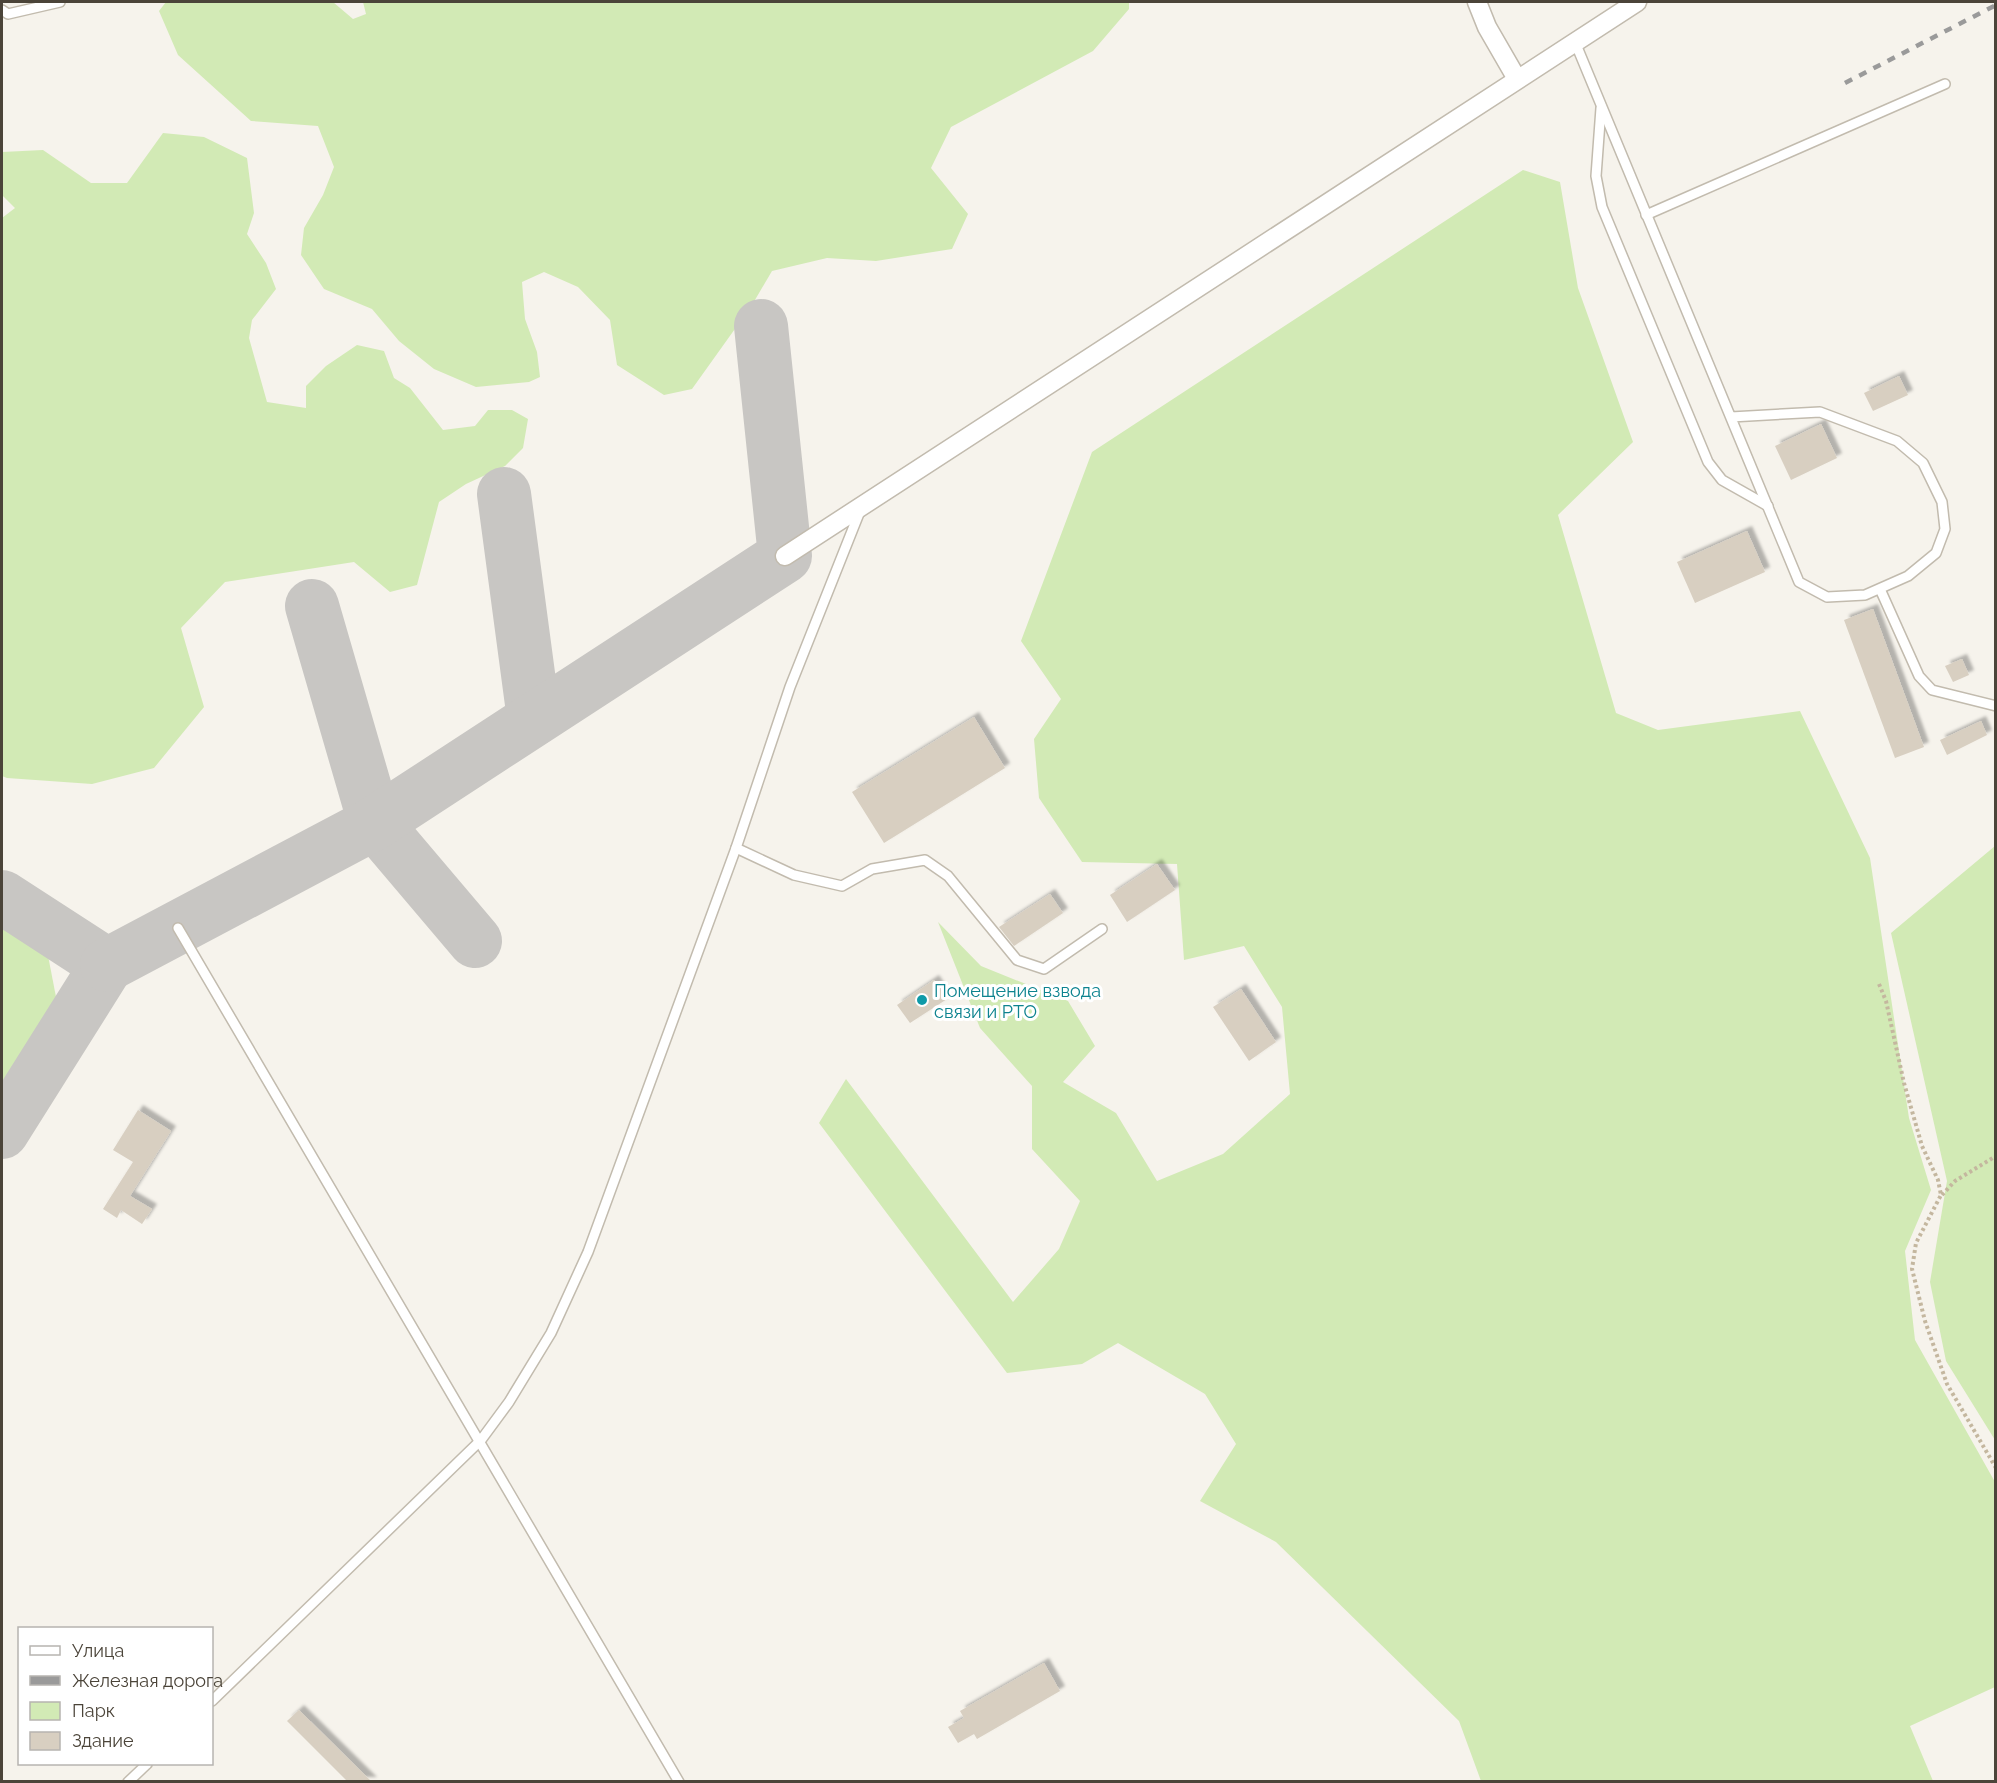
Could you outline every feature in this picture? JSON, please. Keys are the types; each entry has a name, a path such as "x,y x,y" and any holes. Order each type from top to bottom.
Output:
{"street":[{"path":"1477,2 1487,27 1517,79"},
{"path":"785,556 1636,2"}],"lane":[{"path":"2,10 8,14 60,2"},
{"path":"1575,42 1799,582 1827,597 1865,595 1908,576 1936,554 1945,529 1942,502 1923,463 1897,441 1820,412 1731,417"},
{"path":"1647,215 1945,84"},
{"path":"1601,106 1596,176 1602,207 1708,462 1722,480 1768,506"},
{"path":"213,1700 481,1440 509,1402 552,1333 588,1252 736,848 790,687 862,506"},
{"path":"1880,589 1919,676 1932,690 1995,706"},
{"path":"736,848 794,875 842,886 872,869 925,860 948,876 1017,960 1044,969 1102,929"},
{"path":"178,928 481,1440 679,1782"},
{"path":"128,1782 146,1765"}],"path":[{"path":"1879,984 1886,1000 1904,1083 1922,1146 1938,1180 1941,1195"},
{"path":"1995,1156 1955,1181 1941,1195 1916,1243 1912,1269 1925,1321 1947,1384 1995,1468"}],"green space":[{"path":"166,2 333,2 353,19 366,14 363,2 1129,2 1129,9 1093,51 951,127 931,168 968,214 952,249 876,261 827,258 772,271 752,305 692,389 664,395 617,365 610,320 578,287 544,272 522,282 525,319 537,352 540,377 529,382 476,387 434,369 399,341 372,309 324,289 301,255 304,228 323,195 334,167 318,126 251,121 178,55 159,11"},
{"path":"163,133 204,137 247,158 254,213 247,234 266,263 276,289 252,320 249,338 267,402 306,408 306,386 326,366 357,345 384,351 394,378 410,388 443,430 475,426 488,410 512,410 528,419 523,448 505,466 466,484 439,502 417,585 390,592 354,562 225,582 181,628 204,707 154,768 92,784 7,778 2,776 2,218 15,208 2,195 2,152 43,150 91,183 127,183"},
{"path":"1523,170 1560,182 1578,288 1633,442 1558,515 1616,713 1658,730 1800,711 1870,858 1909,1118 1931,1190 1905,1251 1915,1340 1995,1482 1995,1687 1910,1726 1933,1781 1481,1781 1459,1721 1276,1542 1200,1501 1236,1444 1205,1394 1118,1343 1082,1364 1007,1373 819,1123 846,1079 1013,1302 1059,1249 1080,1201 1032,1149 1032,1086 980,1028 938,922 981,966 1068,1001 1095,1046 1063,1082 1116,1113 1157,1181 1223,1154 1290,1094 1282,1007 1244,946 1184,960 1177,864 1082,862 1039,798 1034,739 1061,699 1021,641 1092,452"},
{"path":"1995,846 1995,1440 1946,1361 1930,1282 1947,1181 1891,933"},
{"path":"2,913 45,940 56,997 2,1084"}],"building":[{"path":"1899,376 1908,395 1873,411 1864,393"},
{"path":"1821,424 1837,458 1791,480 1775,446"},
{"path":"1747,531 1765,572 1695,603 1677,562"},
{"path":"1873,609 1924,747 1895,758 1844,620"},
{"path":"1962,659 1969,675 1953,682 1945,666"},
{"path":"974,717 1005,768 884,843 852,792"},
{"path":"1981,721 1987,735 1947,755 1940,740"},
{"path":"1157,864 1175,890 1127,922 1110,895"},
{"path":"1050,894 1063,913 1014,946 999,927"},
{"path":"934,980 947,999 910,1023 897,1005"},
{"path":"1241,989 1276,1042 1249,1061 1213,1007"},
{"path":"138,1110 171,1131 130,1196 152,1209 142,1224 121,1210 117,1218 103,1209 133,1162 113,1150"},
{"path":"1044,1663 1060,1691 977,1739 974,1734 958,1743 948,1727 964,1718 960,1711"},
{"path":"299,1710 372,1782 348,1782 287,1721"}],"taxiway":[{"path":"107,965 375,823 785,556 761,326"},
{"path":"504,494 534,719"},
{"path":"312,606 375,823 475,941"},
{"path":"2,897 107,965 2,1132"}],"railway":[{"path":"1845,83 1996,5"}],"place":[{"name":"Помещение взвода связи и РТО","path":"922,1000"}]}
